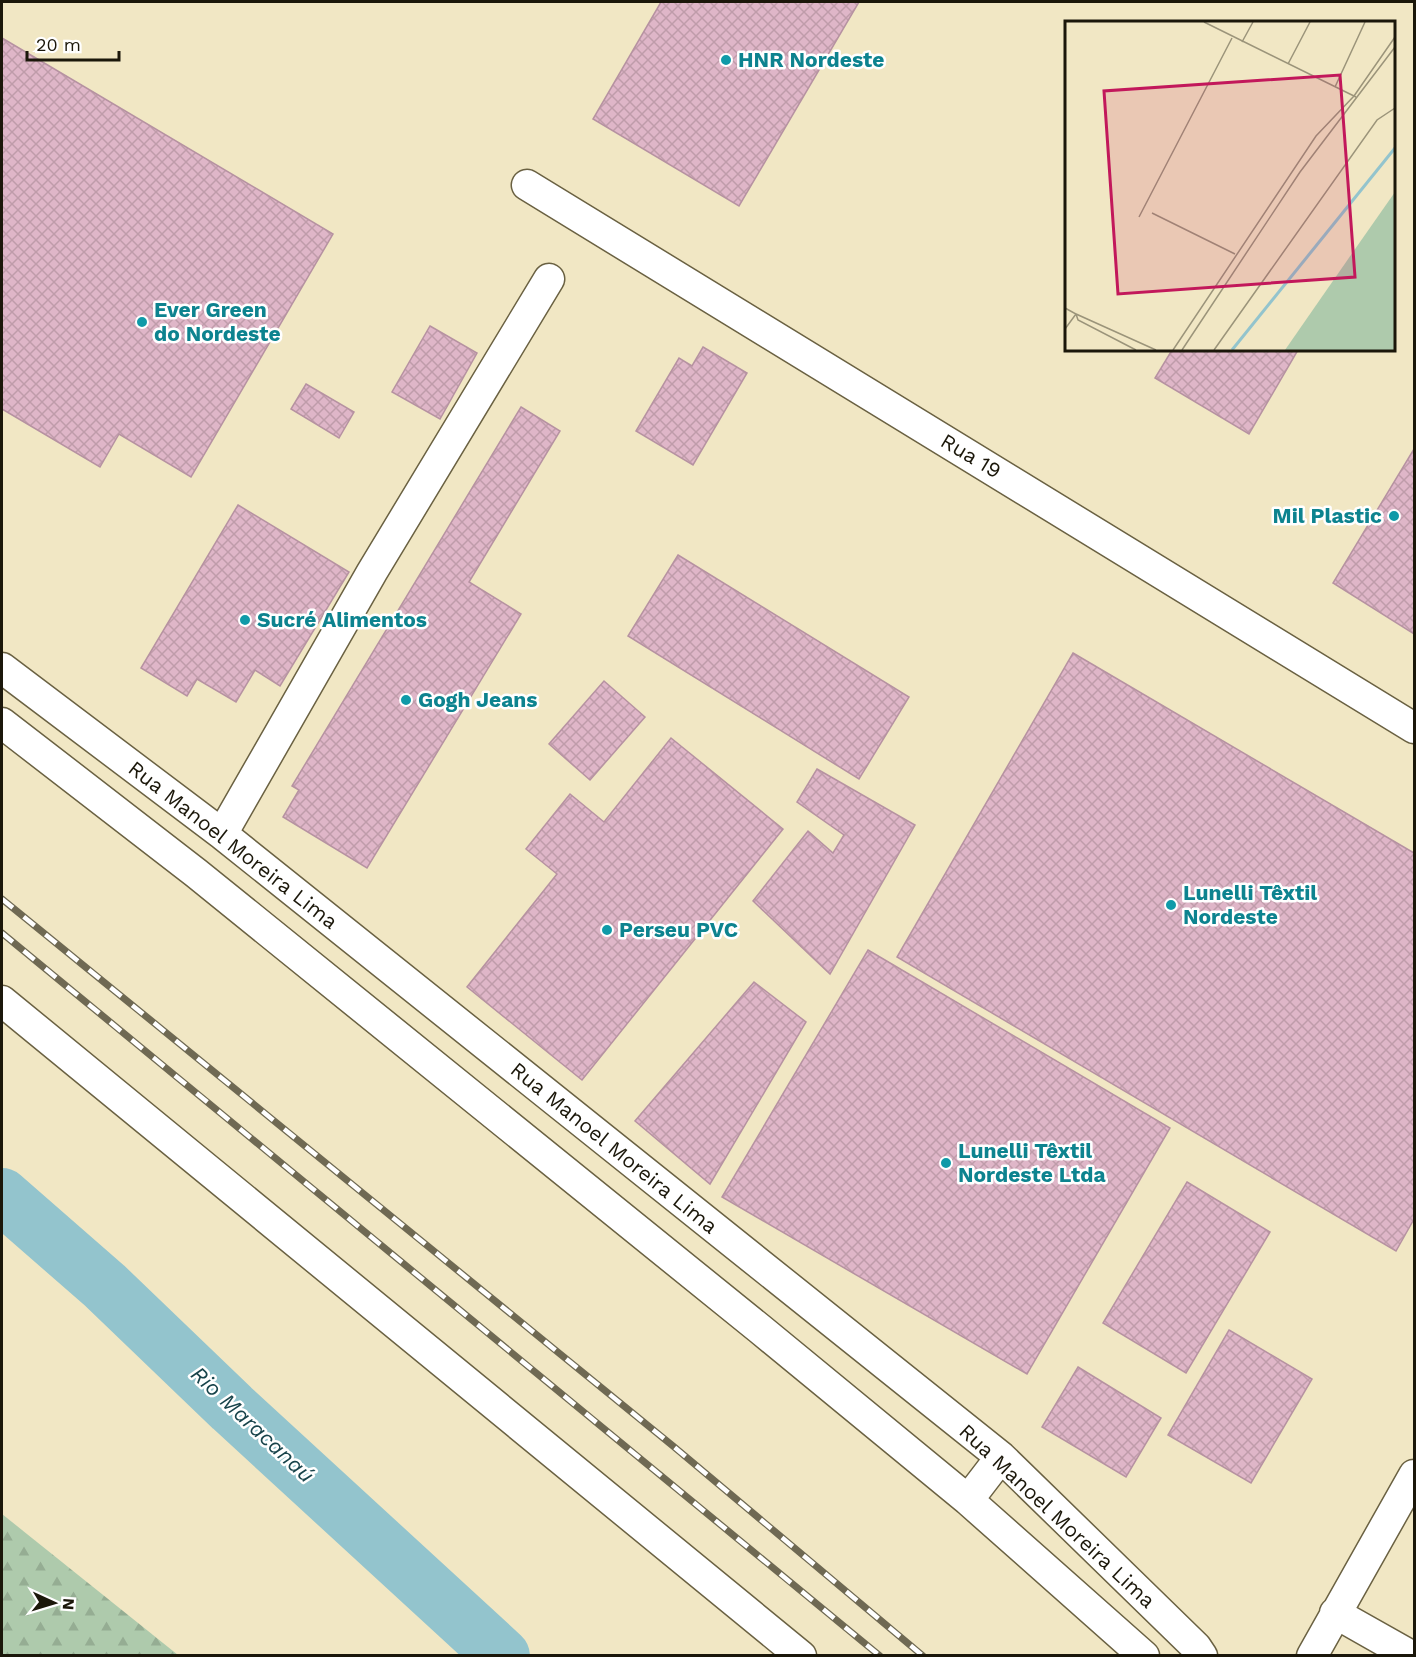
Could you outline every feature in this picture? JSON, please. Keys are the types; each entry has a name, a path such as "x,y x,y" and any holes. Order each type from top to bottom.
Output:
{"street":[{"name":"Rua 19","path":"527,185 1414,728"},
{"path":"222,834 372,572 549,279"},
{"name":"Rua Manoel Moreira Lima","path":"2,668 222,834 1001,1457 1196,1647 1202,1656"},
{"name":"Rua Manoel Moreira Lima","path":"2,723 196,873 760,1329 968,1500 1144,1656"},
{"path":"2,1001 801,1656"},
{"path":"968,1500 1001,1457"},
{"path":"1312,1656 1414,1475"},
{"path":"1335,1613 1412,1656"}],"green space":[{"path":"2,1514 178,1655 2,1655"}],"building":[{"name":"HNR Nordeste","path":"661,2 859,2 739,206 593,119"},
{"name":"Ever Green do Nordeste","path":"2,38 333,234 191,477 119,434 100,467 2,409"},
{"path":"430,326 477,353 440,419 392,392"},
{"path":"703,347 747,373 693,465 636,431 679,358 692,366"},
{"path":"1171,351 1297,351 1249,434 1155,378"},
{"path":"306,384 354,412 339,438 291,409"},
{"name":"Gogh Jeans","path":"521,407 560,431 469,582 521,614 367,868 283,817 299,790 292,786"},
{"name":"Mil Plastic","path":"1414,449 1414,634 1333,583"},
{"name":"Sucré Alimentos","path":"238,505 349,572 280,686 255,670 236,702 197,679 187,696 141,668"},
{"path":"678,555 909,697 859,779 628,636"},
{"name":"Lunelli Têxtil Nordeste","path":"1073,653 1414,853 1414,1219 1396,1251 897,957"},
{"path":"604,681 645,717 590,780 549,744"},
{"name":"Perseu PVC","path":"671,738 783,829 582,1080 467,987 557,874 526,849 570,794 604,822"},
{"path":"817,769 915,825 830,974 753,901 808,831 833,853 844,835 797,802"},
{"name":"Lunelli Têxtil Nordeste Ltda","path":"868,950 1170,1128 1027,1374 722,1197"},
{"name":"Perseu PVC","path":"754,982 806,1022 710,1184 635,1121"},
{"path":"1187,1182 1270,1232 1186,1373 1103,1323"},
{"path":"1229,1330 1312,1379 1251,1483 1168,1435"},
{"path":"1078,1367 1161,1418 1126,1477 1042,1427"}],"waterway":[{"name":"Rio Maracanaú","path":"2,1196 105,1286 232,1408 502,1656"}],"railway":[{"path":"2,899 673,1446 923,1656"},
{"path":"2,933 880,1656"}],"place":[{"name":"HNR Nordeste","path":"726,60"},
{"name":"Ever Green do Nordeste","path":"142,322"},
{"name":"Mil Plastic","path":"1394,516"},
{"name":"Sucré Alimentos","path":"245,620"},
{"name":"Gogh Jeans","path":"406,700"},
{"name":"Lunelli Têxtil Nordeste","path":"1171,905"},
{"name":"Perseu PVC","path":"607,930"},
{"name":"Lunelli Têxtil Nordeste Ltda","path":"946,1163"}]}
